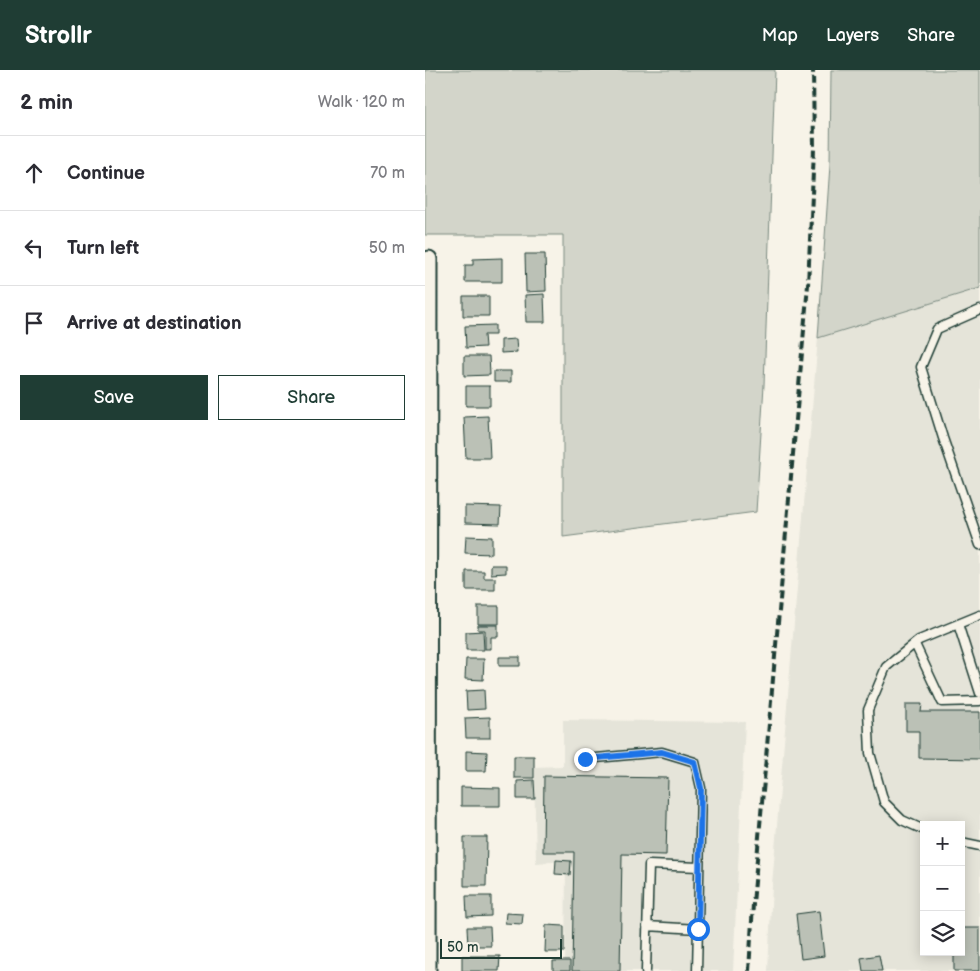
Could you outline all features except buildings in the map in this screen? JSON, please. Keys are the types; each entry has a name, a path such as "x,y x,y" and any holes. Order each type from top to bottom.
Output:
{"street":[{"path":"428,971 427,447 429,259"}],"lane":[{"path":"980,310 937,329 921,367 980,545"},
{"path":"920,828 902,820 884,802 870,753 868,710 886,667 919,640 980,615"},
{"path":"958,624 980,693"},
{"path":"915,644 942,702 980,702"},
{"path":"585,759 662,752 695,762 701,788 697,971"},
{"path":"965,843 980,846"},
{"path":"646,971 649,865 699,867"},
{"path":"647,926 698,929"}],"shaded area":[{"path":"425,70 775,70 764,385 756,512 563,537 563,235 425,235"},
{"path":"831,70 980,70 980,288 818,338 830,165"},
{"path":"980,288 980,971 768,971 772,885 818,338"},
{"path":"563,720 745,722 733,971 565,971 566,861 536,863 534,767 563,766"}],"railway":[{"path":"749,971 753,904 808,285 814,149 813,70"}],"route":[{"path":"585,759 662,752 695,762 701,788 698,929"}]}
